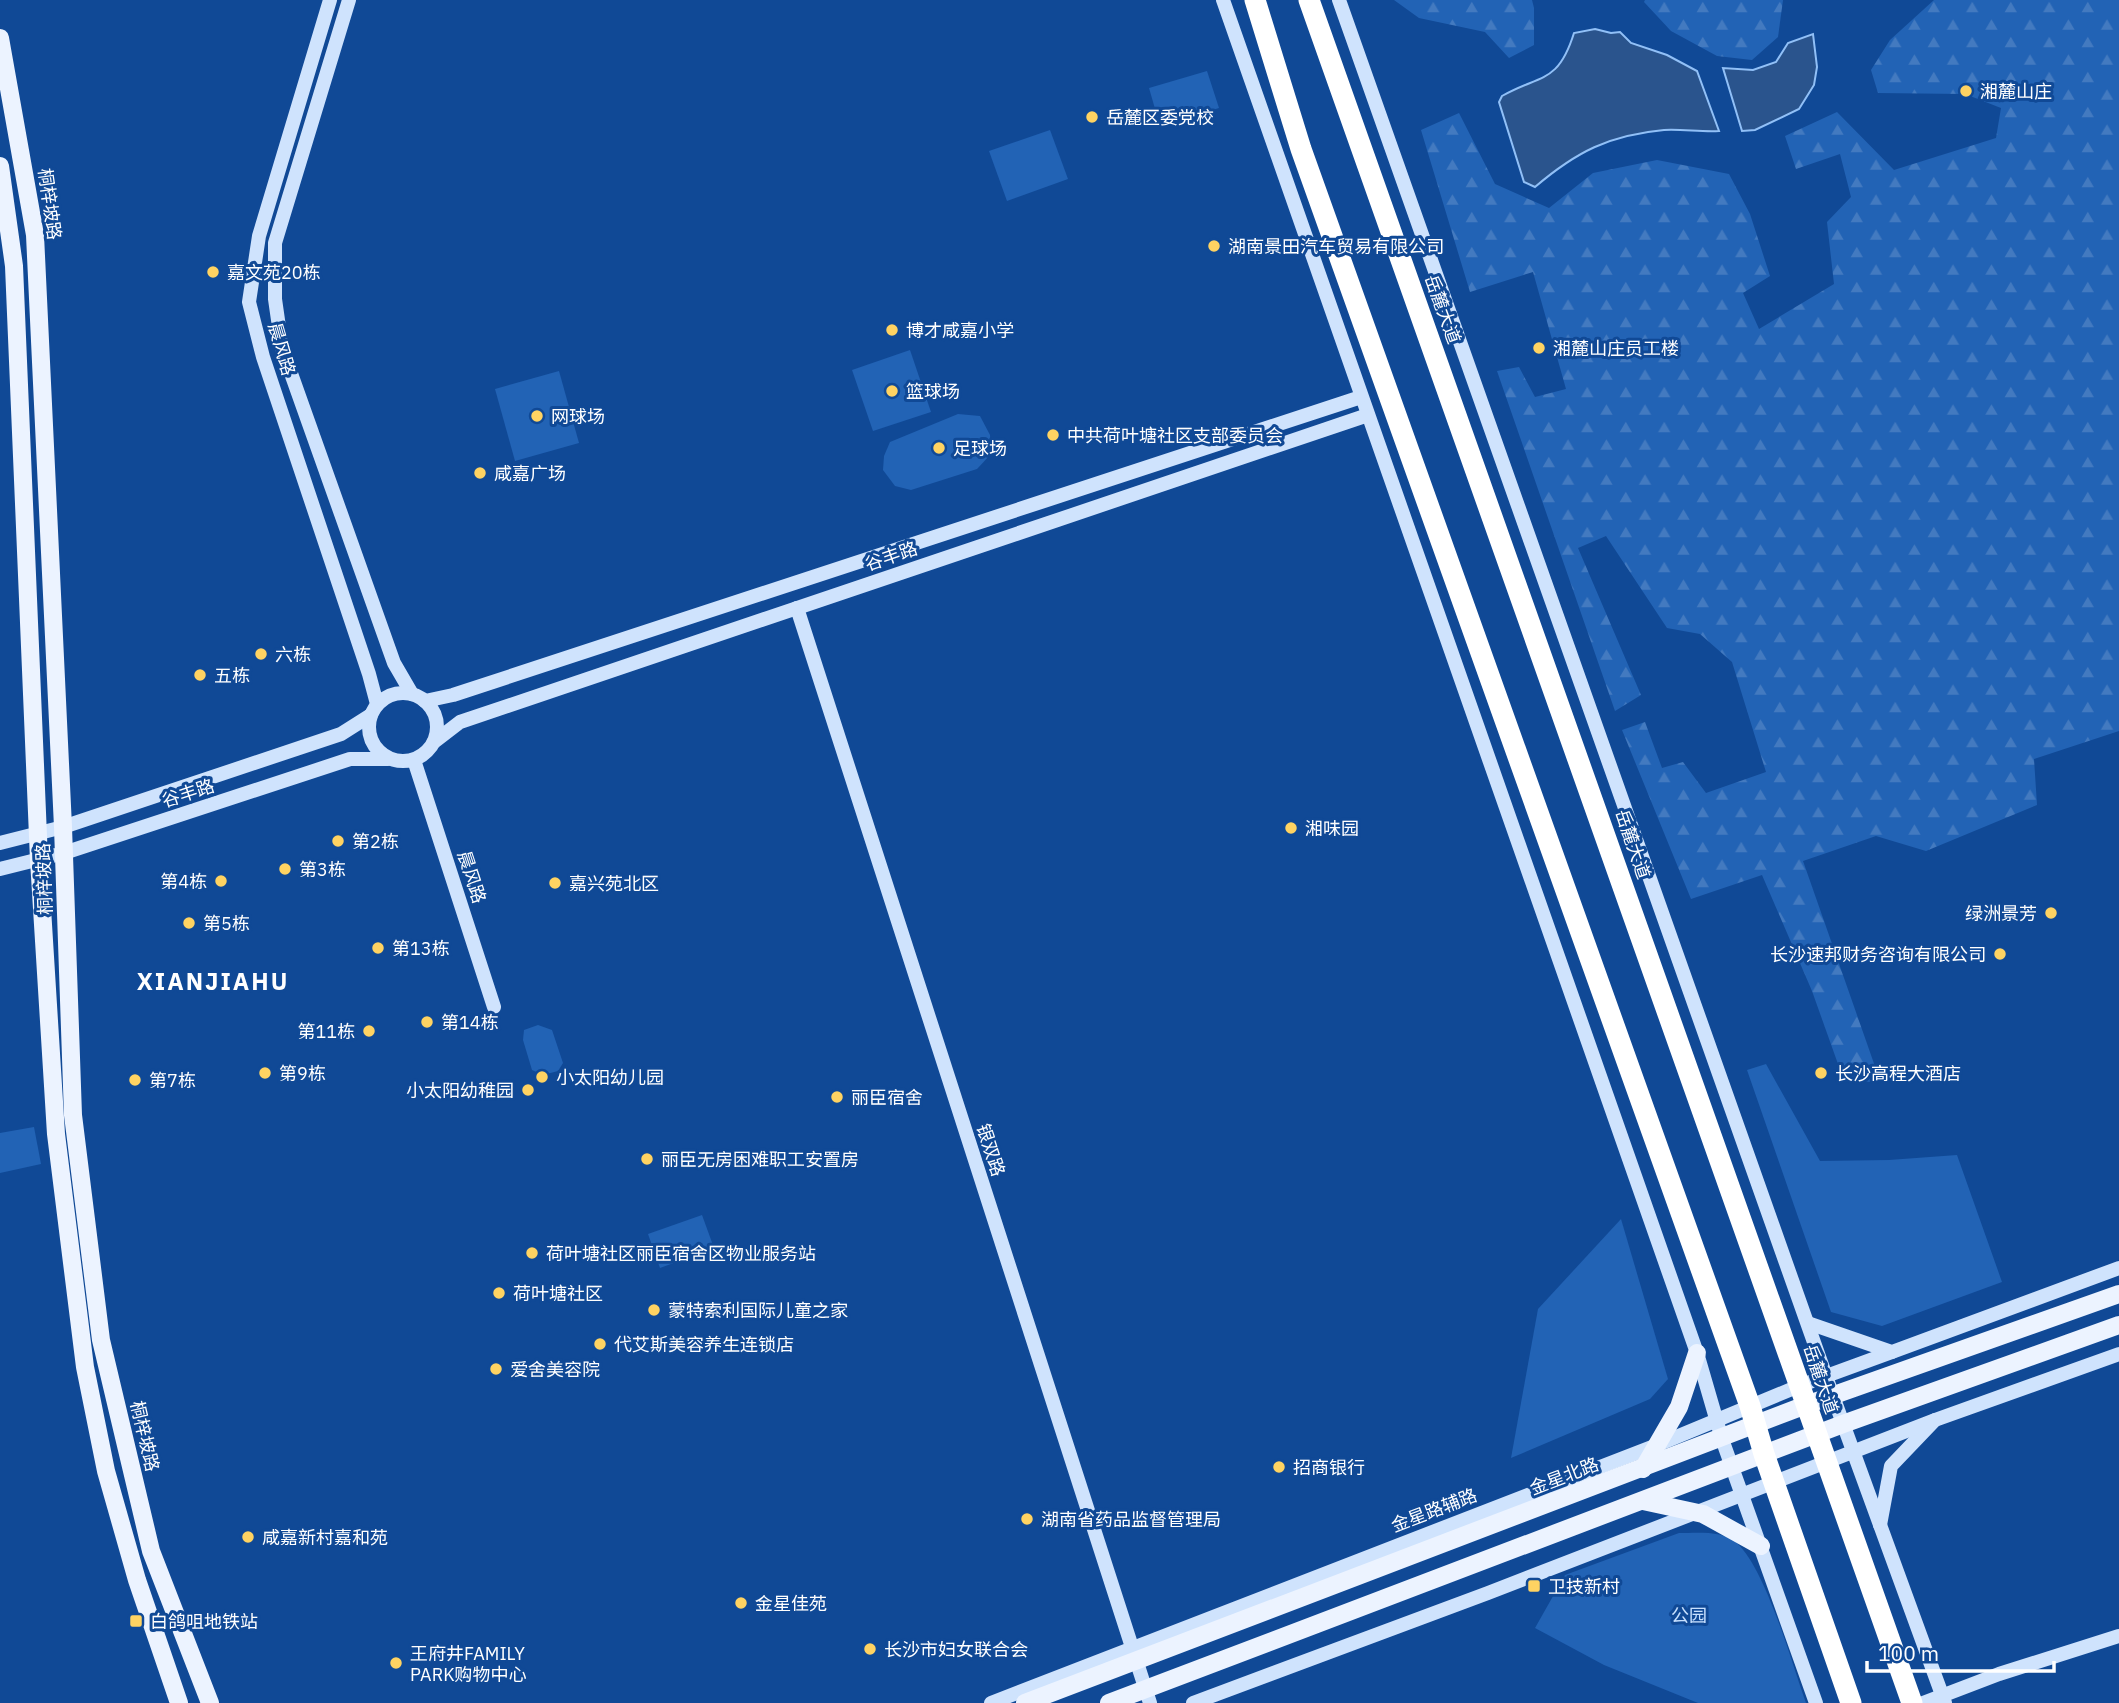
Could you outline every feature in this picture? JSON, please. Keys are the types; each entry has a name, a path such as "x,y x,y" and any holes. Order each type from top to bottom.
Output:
{"highway":[{"path":"1255,0 1301,149 1754,1415 1764,1454 1851,1703"},
{"name":"岳麓大道","path":"1309,0 1912,1703"}],"main road":[{"name":"桐梓坡路","path":"0,38 35,235 63,827 73,1115 101,1340 151,1551 210,1703"},
{"name":"桐梓坡路","path":"0,166 14,266 39,860 56,1134 85,1367 110,1483 137,1580 179,1703"},
{"name":"金星北路","path":"1025,1703 1133,1654 1722,1439 1754,1415 1803,1396 1833,1396 2119,1294"},
{"path":"1109,1703 1148,1696 1764,1454 2119,1325"},
{"path":"1643,1469 1679,1407 1697,1353"},
{"path":"1643,1501 1703,1514 1761,1546"}],"street":[{"name":"晨风路","path":"330,0 259,236 249,302 262,357 365,660 374,709"},
{"name":"晨风路","path":"349,0 275,243 275,299 282,348 394,663 418,698"},
{"path":"1223,0 1504,816 1697,1353 1722,1439 1816,1703"},
{"path":"1339,0 1833,1396 1944,1699"},
{"name":"谷丰路","path":"418,698 453,695 1359,398"},
{"name":"谷丰路","path":"434,742 460,722 1365,415"},
{"name":"银双路","path":"797,608 1148,1696"},
{"path":"393,694 418,698 436,720 434,742 422,756 414,760 388,759 373,745 369,735 374,709 393,694"},
{"name":"谷丰路","path":"0,843 63,827 341,734 374,709"},
{"name":"谷丰路","path":"0,869 64,853 350,760 388,759"},
{"name":"晨风路","path":"414,760 494,1007"},
{"path":"1803,1396 1826,1376 2119,1268"},
{"path":"1808,1323 1892,1352"},
{"path":"1193,1703 1488,1593 1935,1420 2119,1354"},
{"name":"金星路辅路","path":"991,1703 1133,1654 1716,1420 1754,1415"},
{"path":"1880,1526 1891,1466 1935,1420"},
{"path":"1923,1703 1944,1699 1999,1674 2119,1636"}],"green space":[{"path":"1394,0 1532,0 1534,45 1509,58 1485,32 1419,18"},
{"path":"1645,0 1783,0 1778,37 1752,60 1717,56 1671,31"},
{"path":"1934,0 2119,0 2119,731 2034,759 2037,805 1926,851 1876,836 1803,861 1878,1075 1870,1082 1843,1078 1812,991 1762,875 1691,899 1622,730 1645,722 1662,768 1683,762 1706,793 1766,772 1732,662 1700,634 1667,628 1606,536 1578,548 1641,695 1615,711 1497,371 1519,367 1535,397 1566,389 1533,272 1470,292 1421,130 1459,113 1495,184 1549,208 1593,173 1657,160 1729,174 1750,214 1770,276 1743,293 1759,329 1834,284 1827,222 1851,197 1840,154 1796,169 1785,136 1837,112 1894,170 1996,138 2001,108 1965,94 1878,93 1871,70 1890,40"},
{"path":"1207,71 1219,108 1160,126 1149,88"},
{"path":"1050,130 1068,179 1007,201 989,151"},
{"name":"篮球场","path":"910,350 931,412 873,431 852,370"},
{"name":"网球场","path":"559,371 579,443 515,461 495,389"},
{"name":"足球场","path":"958,414 980,416 990,435 991,454 977,469 911,490 895,486 883,470 884,456 890,442"},
{"path":"538,1025 552,1030 563,1063 558,1071 543,1075 532,1070 523,1040 524,1030"},
{"path":"1766,1064 1820,1161 1957,1155 2002,1282 1882,1326 1831,1312 1747,1070"},
{"path":"34,1127 41,1164 0,1173 0,1133"},
{"path":"702,1215 714,1248 660,1268 648,1234"},
{"path":"1621,1219 1668,1379 1650,1399 1511,1458 1538,1309"},
{"name":"公园","path":"1679,1533 1725,1536 1737,1543 1748,1556 1768,1595 1806,1703 1698,1703 1604,1665 1535,1628 1565,1575"}],"shaded area":[{"path":"1595,29 1620,32 1631,43 1667,55 1697,71 1719,131 1664,130 1626,136 1579,155 1535,187 1524,182 1499,102 1502,96 1554,70 1568,49 1574,33"},
{"path":"1813,34 1817,67 1814,85 1799,109 1755,130 1742,131 1723,68 1753,70 1776,62 1788,43"}],"place":[{"name":"湘麓山庄","path":"1966,91"},
{"name":"岳麓区委党校","path":"1092,117"},
{"name":"湖南景田汽车贸易有限公司","path":"1214,246"},
{"name":"嘉文苑20栋","path":"213,272"},
{"name":"博才咸嘉小学","path":"892,330"},
{"name":"湘麓山庄员工楼","path":"1539,348"},
{"name":"篮球场","path":"892,391"},
{"name":"网球场","path":"537,416"},
{"name":"中共荷叶塘社区支部委员会","path":"1053,435"},
{"name":"足球场","path":"939,448"},
{"name":"咸嘉广场","path":"480,473"},
{"name":"六栋","path":"261,654"},
{"name":"五栋","path":"200,675"},
{"name":"湘味园","path":"1291,828"},
{"name":"第2栋","path":"338,841"},
{"name":"第3栋","path":"285,869"},
{"name":"第4栋","path":"221,881"},
{"name":"嘉兴苑北区","path":"555,883"},
{"name":"绿洲景芳","path":"2051,913"},
{"name":"第5栋","path":"189,923"},
{"name":"第13栋","path":"378,948"},
{"name":"长沙速邦财务咨询有限公司","path":"2000,954"},
{"name":"第14栋","path":"427,1022"},
{"name":"第11栋","path":"369,1031"},
{"name":"第9栋","path":"265,1073"},
{"name":"长沙高程大酒店","path":"1821,1073"},
{"name":"小太阳幼儿园","path":"542,1077"},
{"name":"第7栋","path":"135,1080"},
{"name":"小太阳幼稚园","path":"528,1090"},
{"name":"丽臣宿舍","path":"837,1097"},
{"name":"丽臣无房困难职工安置房","path":"647,1159"},
{"name":"荷叶塘社区丽臣宿舍区物业服务站","path":"532,1253"},
{"name":"荷叶塘社区","path":"499,1293"},
{"name":"蒙特索利国际儿童之家","path":"654,1310"},
{"name":"代艾斯美容养生连锁店","path":"600,1344"},
{"name":"爱舍美容院","path":"496,1369"},
{"name":"招商银行","path":"1279,1467"},
{"name":"湖南省药品监督管理局","path":"1027,1519"},
{"name":"咸嘉新村嘉和苑","path":"248,1537"},
{"name":"卫技新村","path":"1534,1586"},
{"name":"金星佳苑","path":"741,1603"},
{"name":"白鸽咀地铁站","path":"136,1621"},
{"name":"长沙市妇女联合会","path":"870,1649"},
{"name":"王府井FAMILY PARK购物中心","path":"396,1663"}],"district":[{"name":"XIANJIAHU","path":"213,981"}]}
